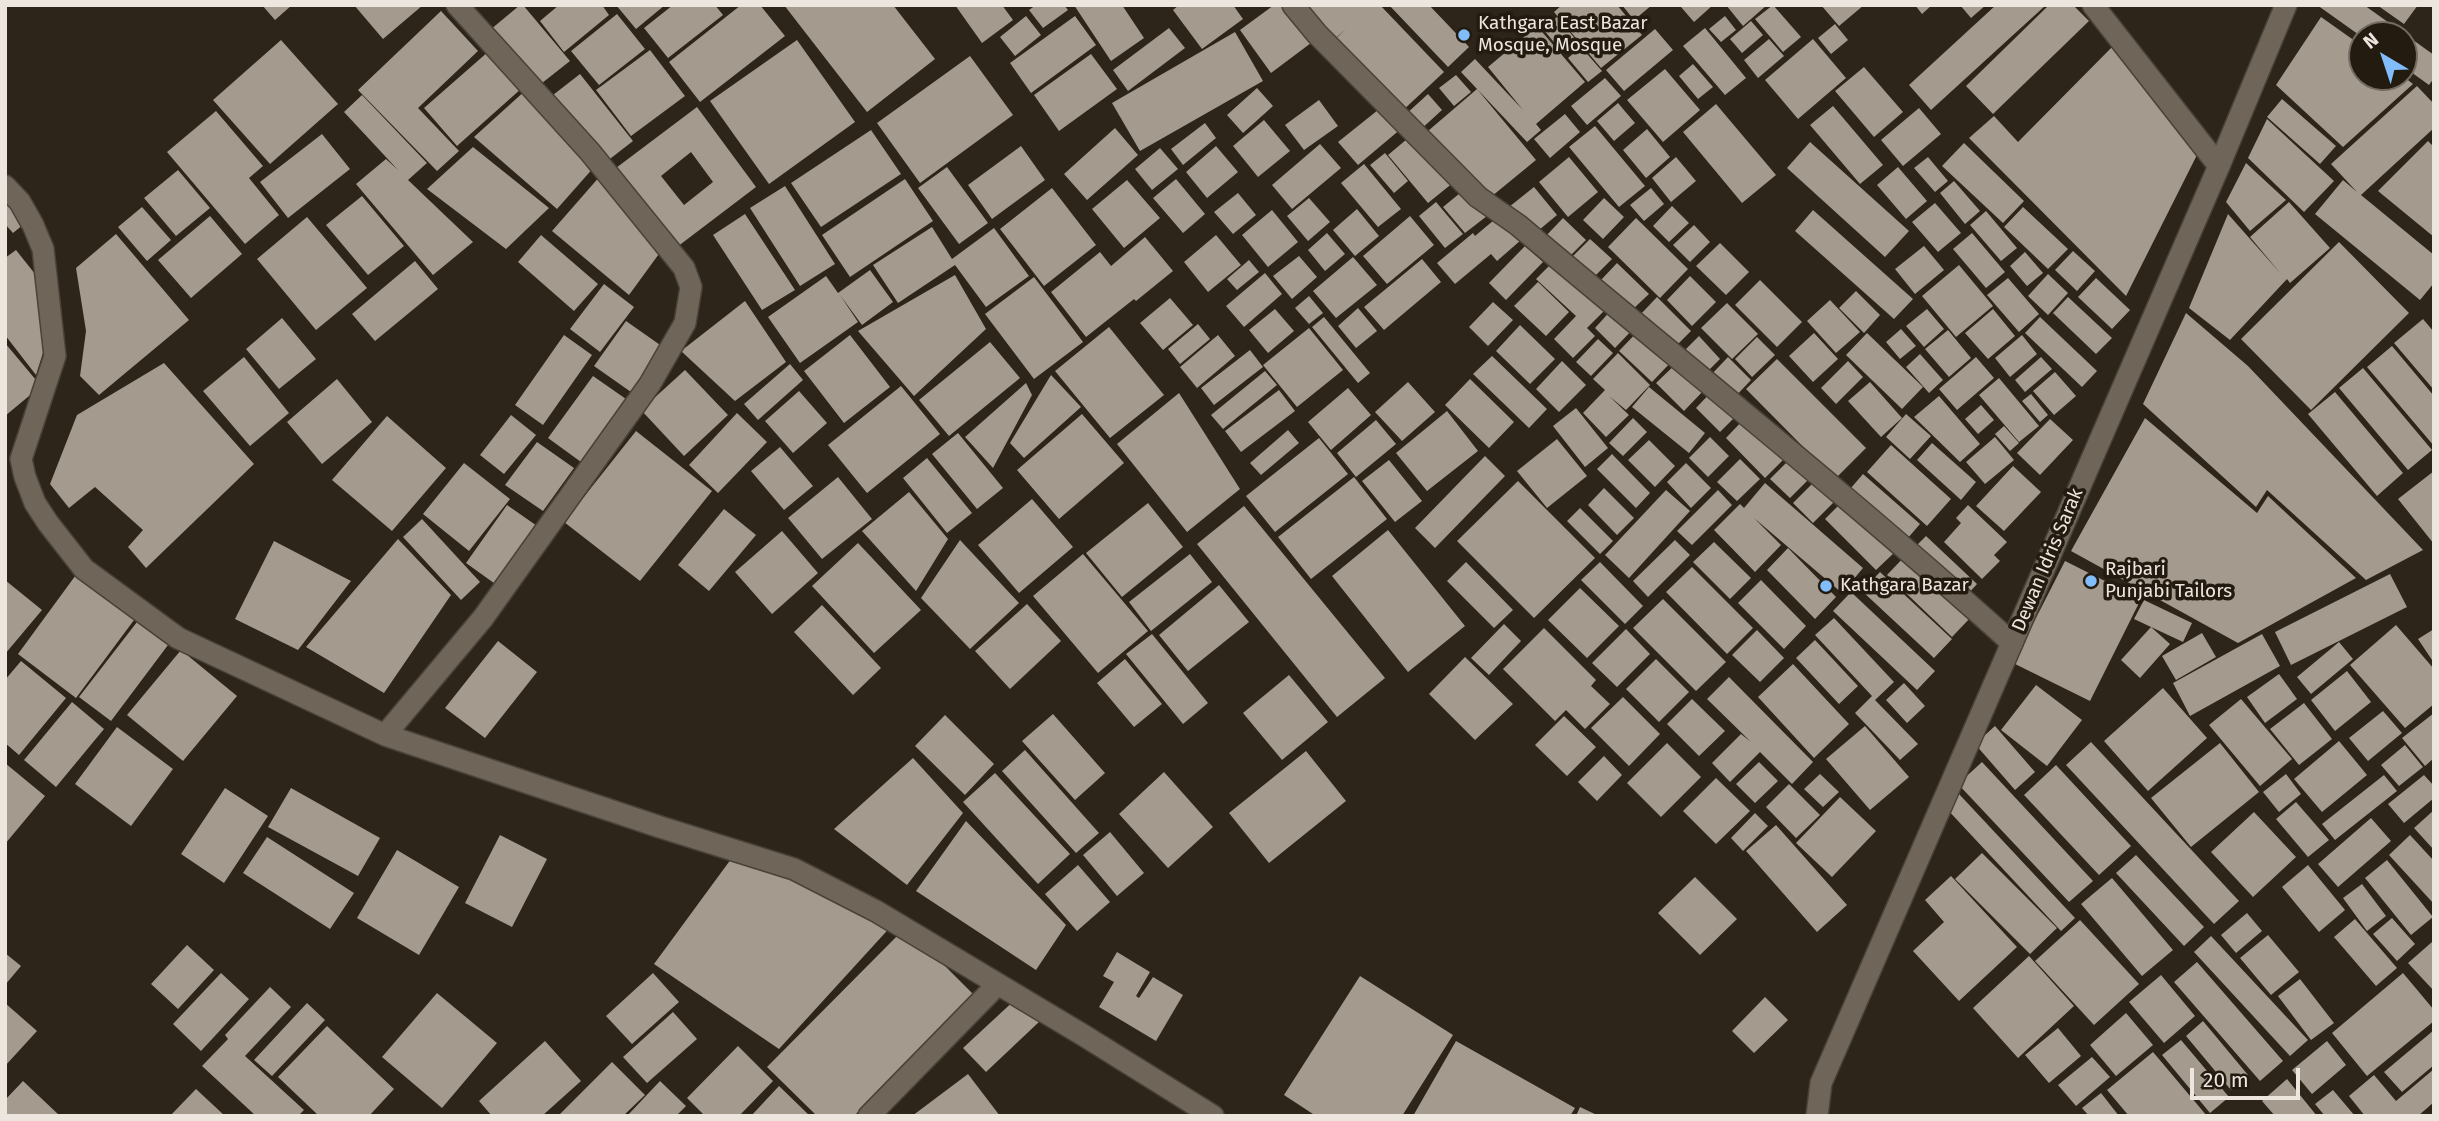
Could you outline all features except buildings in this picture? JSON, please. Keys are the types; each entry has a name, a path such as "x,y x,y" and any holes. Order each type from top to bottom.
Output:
{"street":[{"path":"385,734 483,618 650,384 685,323 691,287 684,268 590,152 457,5"},
{"path":"1293,5 1317,34 1478,197 1518,225 1831,484 2012,643"},
{"path":"2093,5 2219,166"},
{"name":"Dewan Idris Sarak","path":"1817,1116 1821,1083 2219,166 2286,5"},
{"path":"5,186 20,202 43,249 55,356 21,459 30,490 48,523 84,569 178,638 385,734 660,827 794,869 876,911 1213,1116"},
{"path":"869,1116 998,984"}],"place":[{"name":"Kathgara East Bazar Mosque, Mosque","path":"1464,35"},
{"name":"Rajbari Punjabi Tailors","path":"2091,581"},
{"name":"Kathgara Bazar","path":"1826,586"}]}
